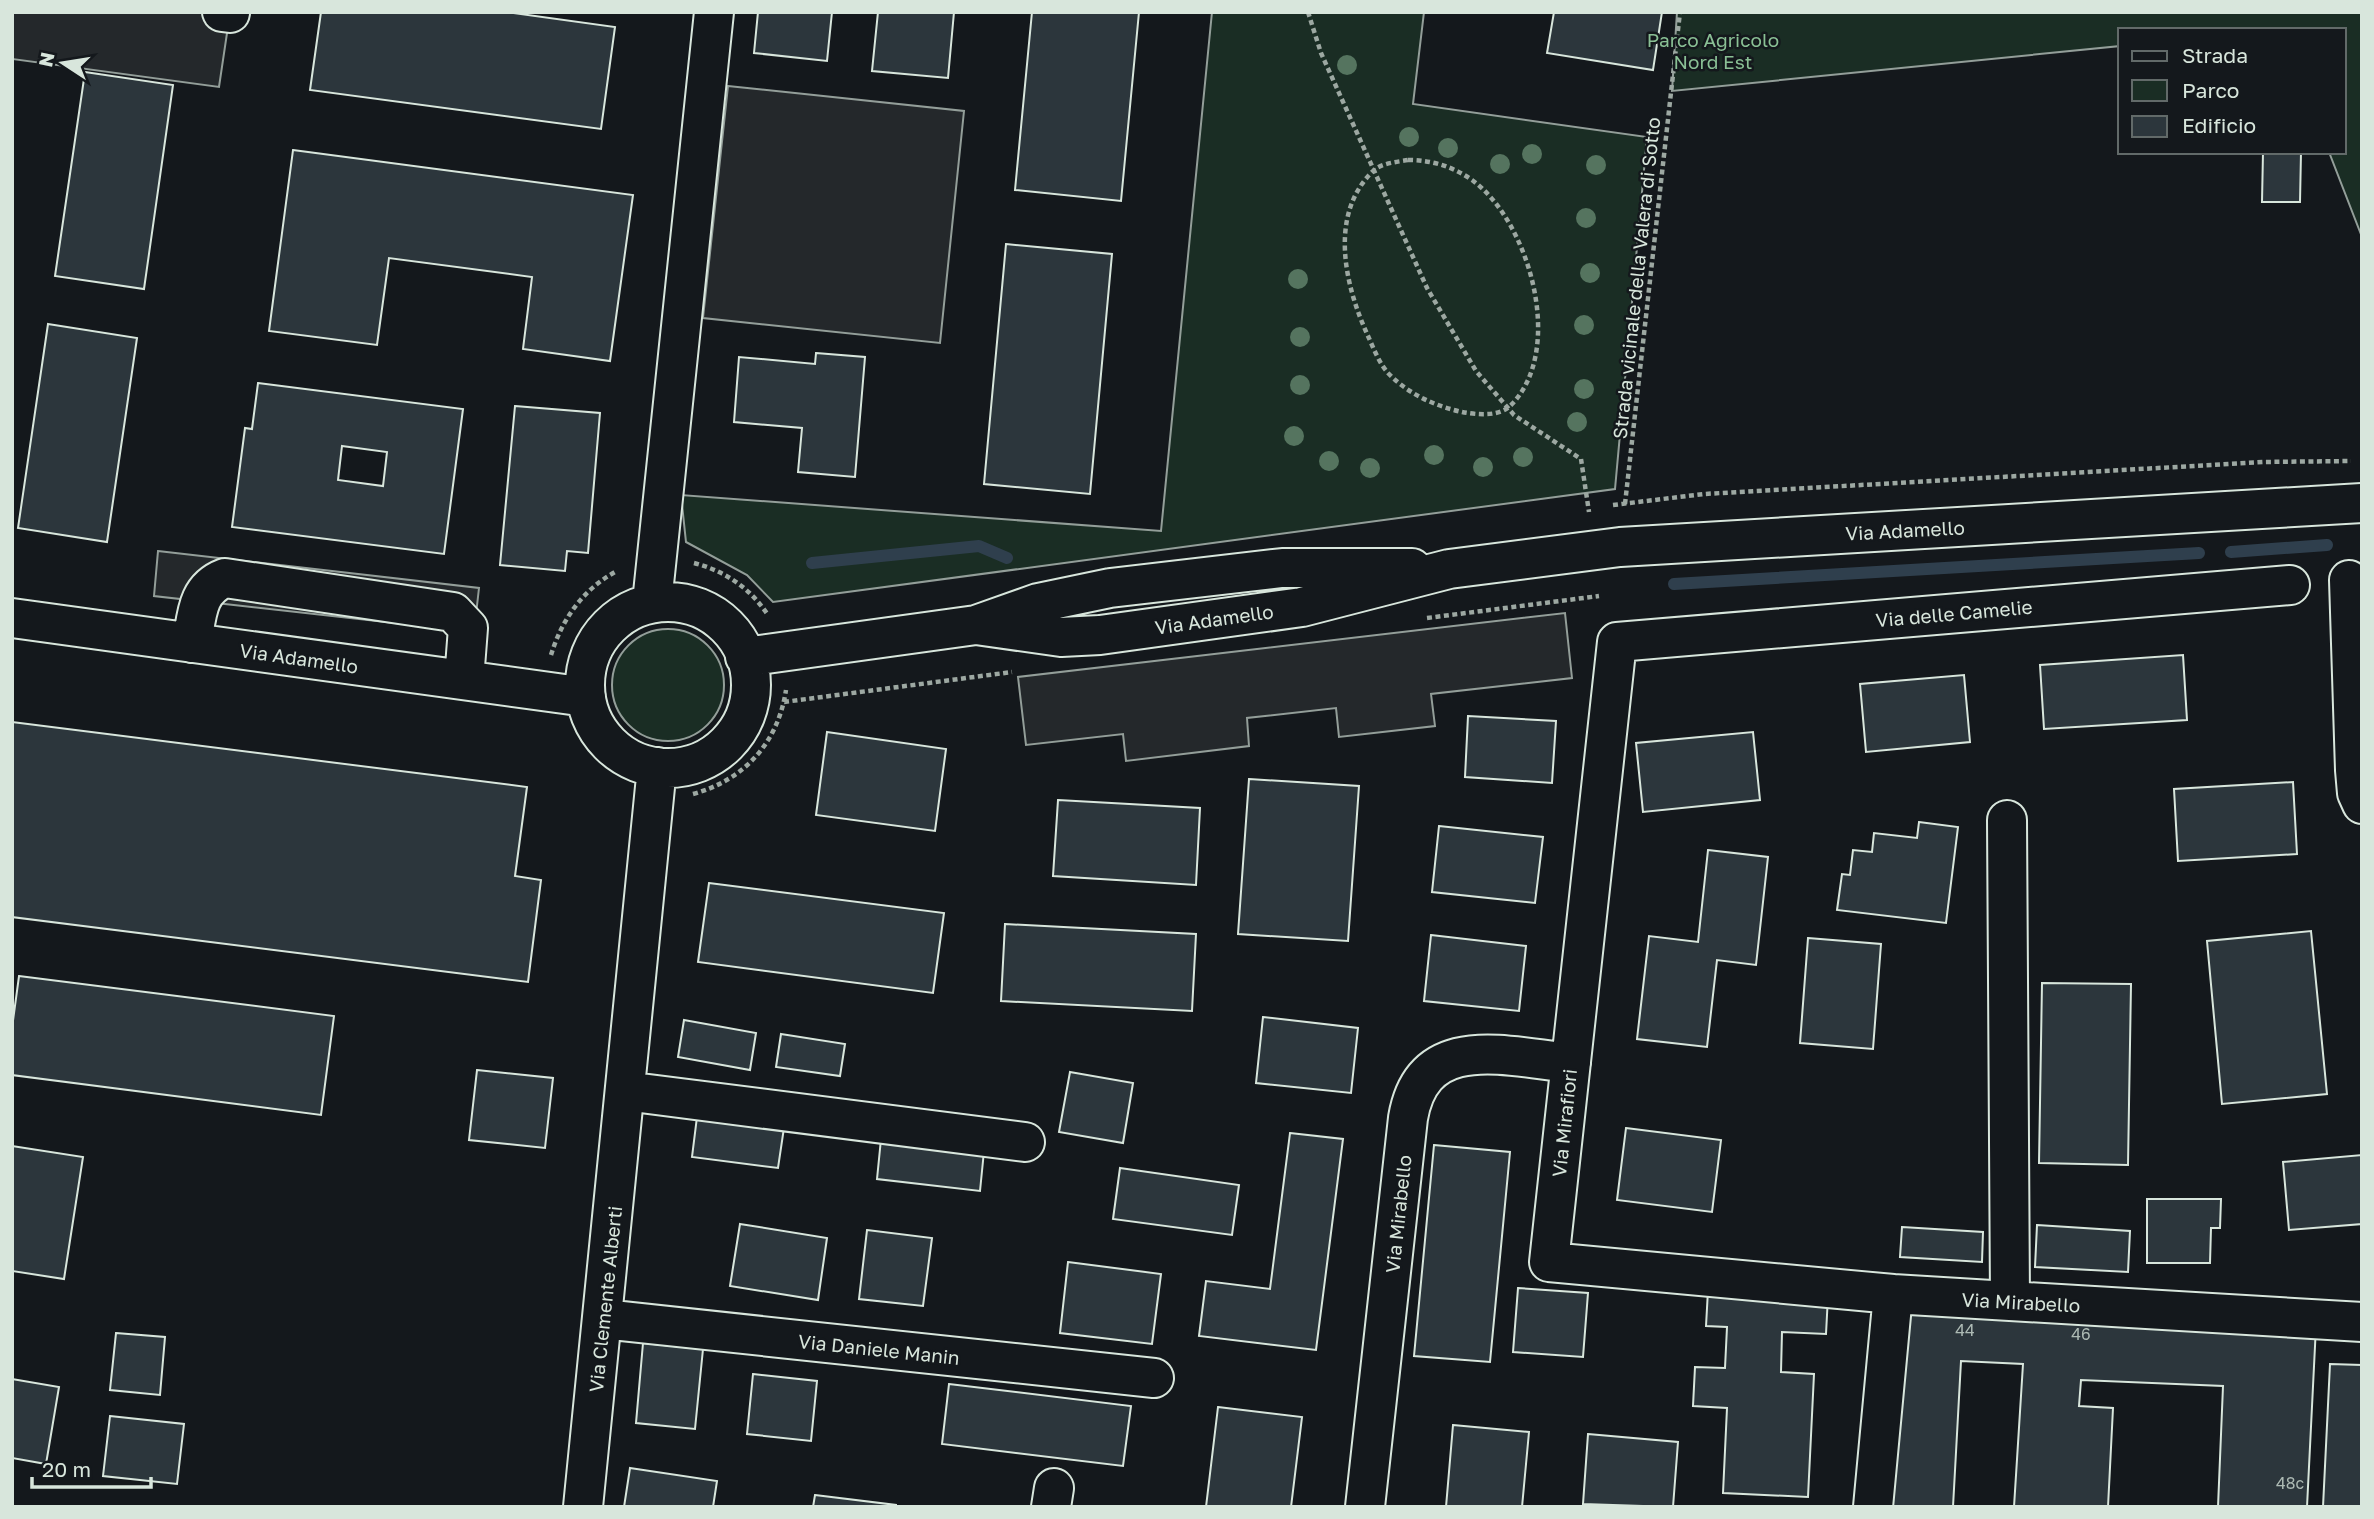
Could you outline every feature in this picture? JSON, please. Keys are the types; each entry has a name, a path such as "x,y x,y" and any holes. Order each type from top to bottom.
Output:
{"street":[{"path":"652,603 715,12"},
{"name":"Via Adamello","path":"745,657 976,625 1046,636 1090,636 1290,609 1370,592 1449,569 1620,547 2362,503"},
{"path":"192,643 202,594 211,583 225,578 453,612 468,628 464,680"},
{"path":"2349,580 2356,778 2362,804"},
{"name":"Via delle Camelie","path":"1617,642 2290,585"},
{"path":"652,603 685,604 709,613 728,628 745,657 750,682 745,715 732,736 699,762 675,768 634,761 613,747 593,721 586,697 588,664 603,634 621,616 652,603"},
{"name":"Via Adamello","path":"12,618 586,697"},
{"name":"Via Mirafiori","path":"1617,642 1549,1262 1893,1294"},
{"name":"Via Clemente Alberti","path":"583,1507 657,767"},
{"path":"2007,820 2010,1301"},
{"name":"Via Mirabello","path":"1365,1507 1408,1118 1419,1085 1433,1068 1457,1056 1482,1055 1571,1063"},
{"path":"625,1091 1025,1142"},
{"path":"1873,1507 1893,1294"},
{"name":"Via Mirabello","path":"1893,1294 2362,1322"},
{"name":"Via Daniele Manin","path":"603,1319 1154,1378"}],"path":[{"path":"1308,12 1321,54 1427,288 1476,371 1508,409 1535,431 1581,459 1588,508 1718,493 2263,462 2362,461"},
{"name":"Strada vicinale della Valera di Sotto","path":"1620,547 1680,12"},
{"path":"1408,160 1428,160 1447,166 1472,180 1494,201 1514,228 1533,287 1537,313 1534,361 1525,390 1508,409 1489,414 1449,409 1410,390 1387,372 1360,318 1345,267 1346,228 1351,209 1374,169 1408,160"},
{"path":"549,661 568,615 591,588 622,569 657,561 696,563 732,579 761,606 775,628 783,652 787,677 784,702 764,747 748,765 729,780 683,796"}],"green space":[{"path":"1212,12 1424,12 1413,104 1647,137 1615,489 773,602 747,575 686,542 681,495 1161,531"},
{"name":"Parco Agricolo Nord Est","path":"1677,12 2362,12 2362,237 2330,154 2346,154 2346,28 2118,28 2118,46 1672,91"},
{"path":"668,629 689,633 708,645 720,664 724,685 720,706 708,725 689,737 668,741 647,737 628,725 616,706 612,685 616,664 628,645 647,633"}],"shaded area":[{"path":"12,12 230,13 219,87 12,59"},
{"path":"728,86 964,111 940,343 703,318"},
{"path":"158,551 479,588 474,632 154,596"},
{"path":"1565,613 1572,678 1431,694 1435,726 1339,737 1336,708 1247,718 1249,746 1126,761 1123,734 1026,745 1018,677"}],"building":[{"path":"321,12 507,12 615,27 601,129 310,90"},
{"path":"758,12 832,12 827,61 754,53"},
{"path":"878,12 954,12 948,78 872,71"},
{"path":"1032,12 1139,12 1121,201 1015,190"},
{"path":"1554,12 1662,12 1653,70 1547,53"},
{"path":"85,72 173,85 144,289 55,276"},
{"path":"293,150 633,195 610,361 523,349 532,277 389,258 377,345 269,331"},
{"path":"2263,154 2301,154 2300,202 2262,202"},
{"path":"1006,244 1112,254 1090,494 984,484"},
{"path":"48,324 137,338 107,542 18,528"},
{"path":"816,353 865,357 855,477 798,472 802,428 734,422 739,357 815,364"},
{"path":"258,383 463,409 444,554 232,527 245,428 252,429","holes":["342,446 387,452 383,486 338,480"]},
{"path":"515,406 600,413 588,553 567,551 565,571 500,565"},
{"path":"2183,655 2187,720 2044,729 2040,665"},
{"path":"1964,675 1970,742 1866,752 1860,684"},
{"path":"1468,716 1556,721 1552,783 1465,777"},
{"path":"12,722 527,787 515,876 541,880 528,982 12,917"},
{"path":"827,732 946,749 935,831 816,815"},
{"path":"1753,732 1760,800 1643,812 1636,743"},
{"path":"1249,779 1359,786 1348,941 1238,934"},
{"path":"2293,782 2297,854 2178,861 2174,789"},
{"path":"1058,800 1200,808 1196,885 1053,876"},
{"path":"1919,822 1958,827 1946,923 1837,910 1842,874 1850,875 1853,850 1872,852 1874,833 1917,838"},
{"path":"1439,826 1543,837 1535,903 1432,892"},
{"path":"1708,850 1768,857 1756,965 1717,960 1707,1047 1637,1039 1649,936 1698,942"},
{"path":"709,883 944,913 933,993 698,962"},
{"path":"1005,924 1196,934 1192,1011 1001,1001"},
{"path":"2311,931 2327,1094 2222,1104 2207,941"},
{"path":"1431,935 1526,946 1519,1011 1424,1001"},
{"path":"1808,938 1881,944 1873,1049 1800,1043"},
{"path":"19,976 334,1016 321,1115 12,1075 12,1028"},
{"path":"2042,983 2131,984 2128,1165 2039,1163"},
{"path":"1263,1017 1358,1028 1351,1093 1256,1083"},
{"path":"684,1020 756,1033 750,1070 678,1057"},
{"path":"781,1034 845,1044 840,1076 776,1067"},
{"path":"477,1070 553,1078 545,1148 469,1140"},
{"path":"1070,1072 1133,1083 1123,1143 1059,1132"},
{"path":"698,1109 785,1121 778,1168 692,1157"},
{"path":"1626,1128 1721,1140 1712,1212 1617,1200"},
{"path":"1290,1133 1343,1139 1316,1350 1199,1336 1206,1281 1270,1289"},
{"path":"881,1139 984,1151 980,1191 877,1179"},
{"path":"1434,1145 1510,1152 1490,1362 1414,1356"},
{"path":"12,1146 83,1157 64,1279 12,1271"},
{"path":"2362,1155 2362,1224 2289,1230 2283,1162"},
{"path":"1120,1168 1239,1185 1232,1235 1113,1219"},
{"path":"2147,1199 2221,1199 2220,1228 2211,1228 2210,1263 2147,1263"},
{"path":"740,1224 827,1238 818,1300 730,1286"},
{"path":"2037,1225 2130,1231 2128,1272 2035,1267"},
{"path":"1902,1227 1983,1232 1982,1262 1900,1257"},
{"path":"867,1230 932,1238 923,1306 859,1299"},
{"path":"1068,1262 1161,1274 1152,1344 1060,1333"},
{"path":"1518,1288 1588,1293 1583,1357 1513,1352"},
{"path":"1708,1290 1828,1296 1826,1334 1782,1332 1781,1372 1814,1374 1808,1497 1723,1493 1727,1408 1693,1406 1695,1367 1725,1368 1727,1327 1706,1326"},
{"path":"1899,1307 2316,1326 2307,1507 2218,1507 2223,1386 2081,1380 2079,1406 2113,1408 2108,1507 2014,1507 2023,1364 1961,1361 1953,1507 1890,1507"},
{"path":"116,1333 165,1337 160,1395 110,1390"},
{"path":"643,1343 703,1349 695,1429 636,1423"},
{"path":"2330,1364 2362,1365 2362,1507 2323,1507"},
{"path":"753,1374 817,1381 811,1441 747,1434"},
{"path":"12,1379 59,1387 46,1464 12,1458"},
{"path":"949,1384 1131,1406 1123,1466 942,1444"},
{"path":"1218,1407 1302,1417 1291,1507 1206,1507"},
{"path":"110,1416 184,1424 177,1484 103,1476"},
{"path":"1453,1425 1529,1432 1522,1507 1446,1507"},
{"path":"1588,1434 1678,1442 1673,1507 1583,1504"},
{"path":"630,1468 717,1481 713,1507 624,1507"},
{"path":"815,1495 896,1505 896,1507 813,1507"}],"waterway":[{"path":"2231,552 2327,545"},
{"path":"812,563 979,546 1007,558"},
{"path":"1674,584 2199,553"}]}
